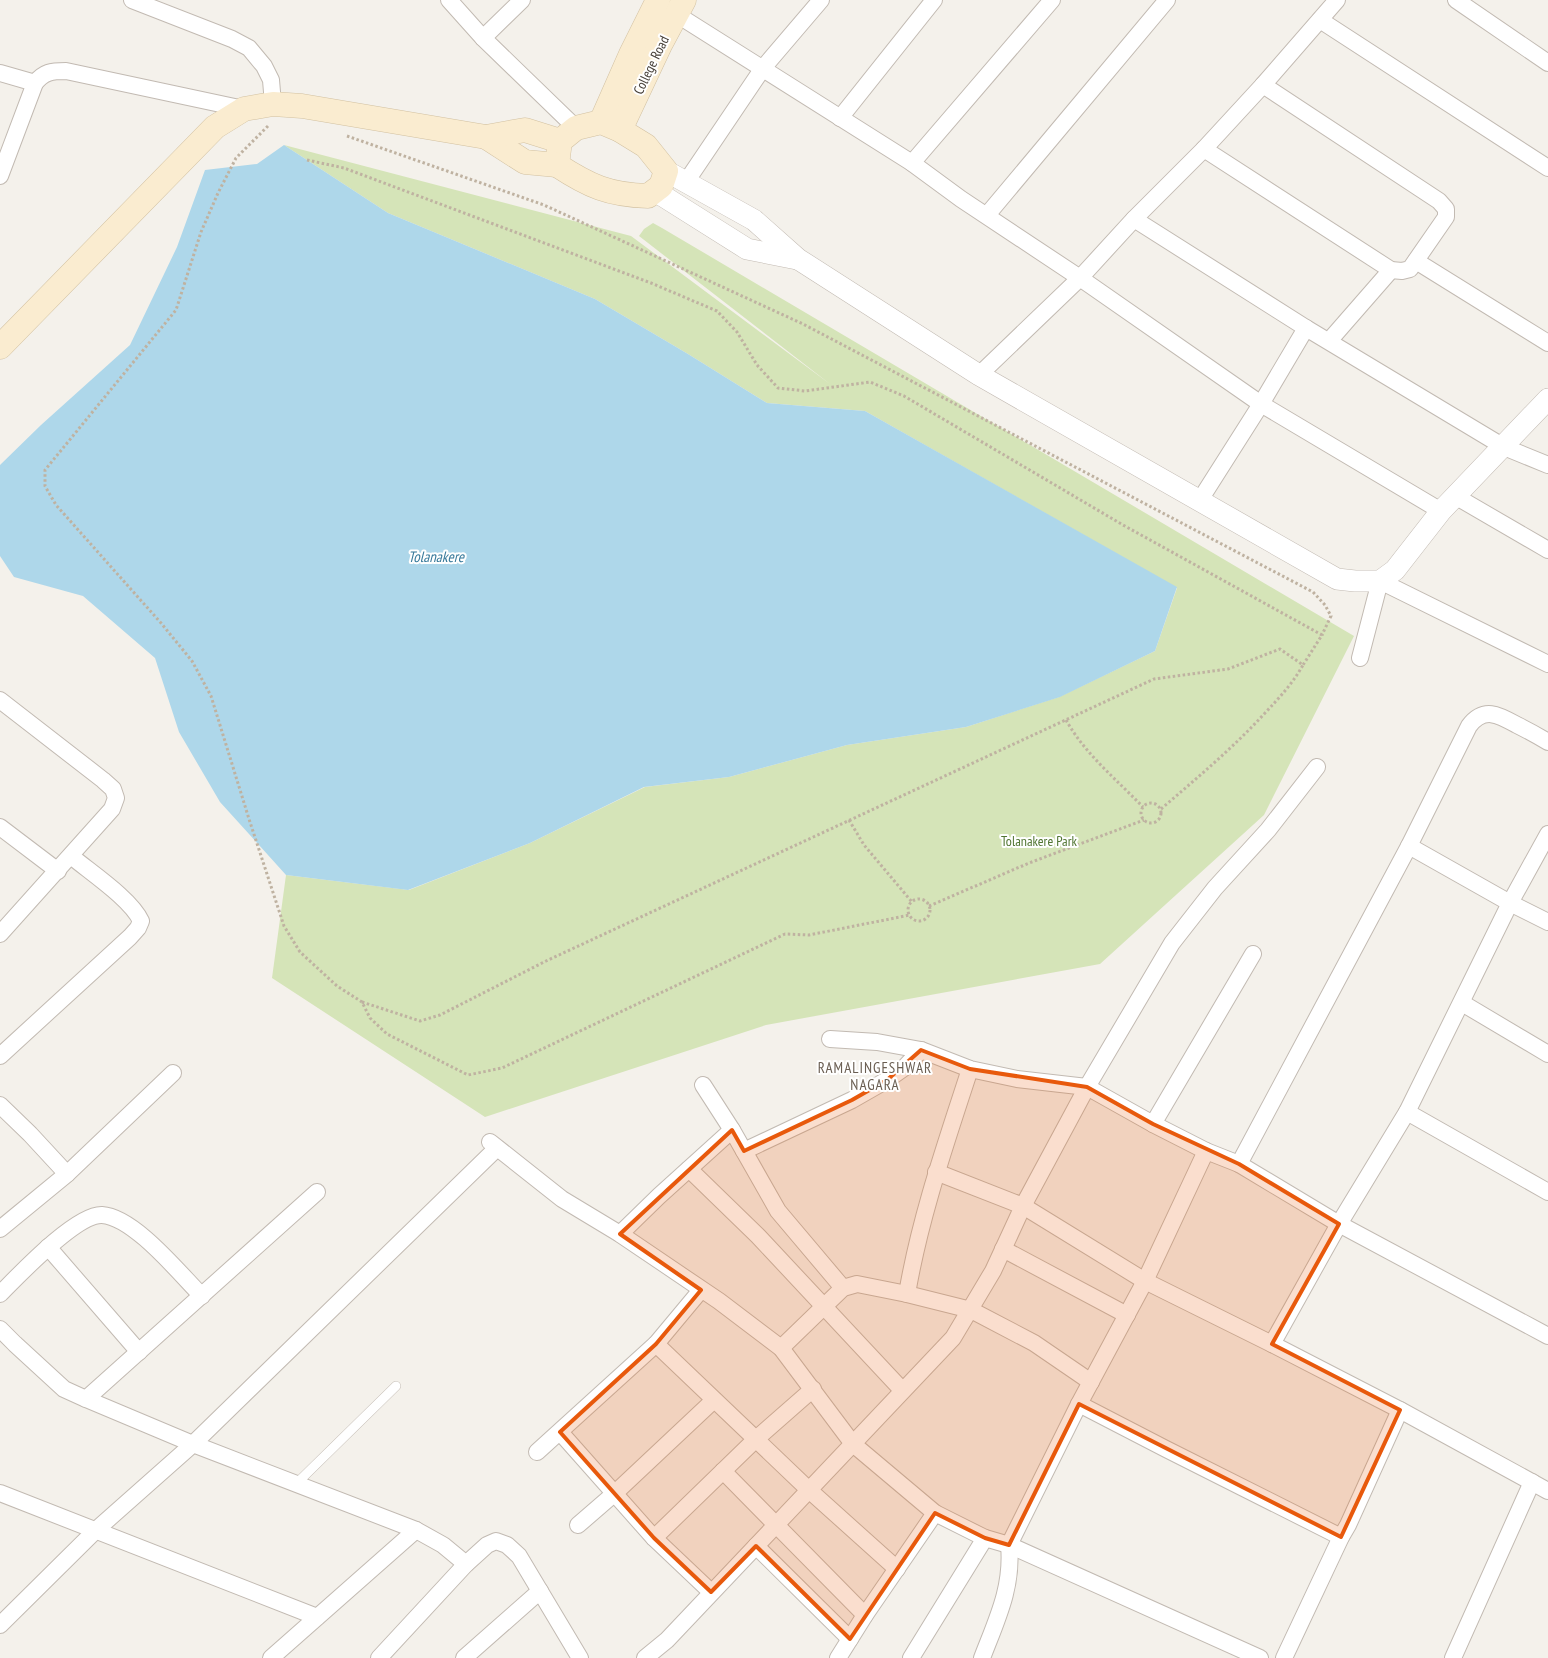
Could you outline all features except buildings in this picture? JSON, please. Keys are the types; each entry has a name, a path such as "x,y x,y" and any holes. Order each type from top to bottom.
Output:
{"main road":[{"name":"College Road","path":"610,126 673,5"},
{"path":"0,347 215,127 244,109 272,114 302,106 486,137 525,130 568,134 610,126 646,146 669,181 648,196 606,191 580,180 558,165 525,162 486,137"},
{"path":"558,165 568,134"}],"street":[{"path":"132,0 232,39 249,48 264,66 271,80 272,114"},
{"path":"449,0 568,134"},
{"path":"483,38 522,0"},
{"path":"669,181 821,0"},
{"path":"840,118 934,0"},
{"path":"912,163 1052,0"},
{"path":"987,215 1167,0"},
{"path":"979,375 1080,278 1134,219 1204,149 1337,0"},
{"path":"1456,0 1548,63"},
{"path":"673,5 763,68 912,163 961,199 1080,278 1261,404 1448,504 1548,550"},
{"path":"1320,20 1548,168"},
{"path":"0,176 35,83 41,75 49,71 66,71 244,109"},
{"path":"0,73 35,83"},
{"path":"1204,149 1391,270 1402,271 1410,268 1446,217 1446,209 1439,201 1263,85"},
{"path":"669,181 747,249 798,259"},
{"path":"669,181 754,220 798,259 979,375 1337,579 1380,581 1548,664"},
{"path":"1134,219 1306,328 1504,447 1548,465"},
{"path":"1416,261 1548,343"},
{"path":"1329,341 1391,270"},
{"path":"1200,500 1261,404 1306,328"},
{"path":"1360,658 1380,581 1395,570 1448,504 1548,399"},
{"path":"0,700 103,780 113,789 116,798 112,809 0,934"},
{"path":"1239,1164 1409,846 1469,726 1475,718 1486,714 1498,714 1548,742"},
{"path":"645,1658 667,1640 953,1338 993,1271 1023,1206 1087,1087 1172,943 1215,888 1268,830 1317,767"},
{"path":"0,827 58,871"},
{"path":"1272,1344 1339,1224 1407,1112 1510,903 1548,834"},
{"path":"1409,846 1510,903 1548,922"},
{"path":"0,1056 130,937 141,921 138,914 120,896 70,856"},
{"path":"1153,1124 1253,954"},
{"path":"1462,1003 1548,1054"},
{"path":"830,1039 877,1042 921,1050 970,1069 1017,1079 1087,1087 1206,1151 1239,1164 1339,1224 1548,1336"},
{"path":"744,1151 870,1090 904,1068 921,1050"},
{"path":"907,1294 911,1270 936,1172 970,1069"},
{"path":"0,1229 67,1174 174,1073"},
{"path":"703,1085 732,1130 778,1211 843,1288"},
{"path":"0,1105 67,1174"},
{"path":"1407,1112 1548,1192"},
{"path":"620,1234 732,1130"},
{"path":"0,1625 96,1530 193,1444 494,1145 562,1199 620,1234 719,1301 781,1348 853,1444 935,1514 985,1538 1009,1545 1260,1658"},
{"path":"982,1658 1002,1607 1011,1564 1009,1545 1079,1404 1145,1281 1206,1151"},
{"path":"689,1169 758,1236 902,1390"},
{"path":"936,1172 1023,1206 1145,1281 1400,1410 1548,1491"},
{"path":"86,1399 317,1192"},
{"path":"0,1294 48,1247 84,1219 101,1215 117,1220 139,1232 202,1296"},
{"path":"48,1247 139,1352"},
{"path":"1003,1249 1127,1315"},
{"path":"781,1348 843,1288 857,1284 971,1310 1034,1343 1091,1382"},
{"path":"537,1452 656,1344 701,1290"},
{"path":"0,1329 64,1389 193,1444 416,1530 443,1545 466,1564"},
{"path":"656,1344 809,1490 897,1569"},
{"path":"654,1538 756,1439 813,1389"},
{"path":"578,1524 714,1400"},
{"path":"1079,1404 1341,1537"},
{"path":"1284,1658 1348,1525 1400,1410"},
{"path":"560,1432 654,1538 711,1592"},
{"path":"723,1471 865,1615"},
{"path":"1453,1658 1532,1482"},
{"path":"0,1493 317,1617"},
{"path":"838,1658 865,1615 935,1514"},
{"path":"271,1658 416,1530"},
{"path":"911,1658 985,1538"},
{"path":"379,1658 466,1564 487,1545 496,1542 507,1545 519,1556 580,1658"},
{"path":"756,1546 850,1639"},
{"path":"464,1658 540,1591"}],"lane":[{"path":"297,1483 396,1386"}],"path":[{"path":"272,114 236,158 218,193 201,232 176,310 45,470 45,486 56,505 161,623 192,661 212,696 284,926 300,952 337,986 362,1002 420,1021 440,1015 546,961 1154,679 1228,670 1280,649 1303,664"},
{"path":"341,134 544,205 803,324 1313,592 1325,604 1331,616 1322,635 1293,683 1219,760 1161,809 1160,818 1155,823 1149,823 1144,820 1142,814 1143,807"},
{"path":"307,160 344,168 651,283 717,311 737,332 757,365 778,388 805,391 870,382 904,396 1115,520 1322,635"},
{"path":"1066,720 1085,748 1143,807"},
{"path":"1143,807 1153,803 1161,809"},
{"path":"849,820 864,845 912,902"},
{"path":"929,906 1029,863 1144,820"},
{"path":"922,900 929,906 929,913 925,919 918,921 910,915 909,908 912,902 922,900"},
{"path":"362,1002 370,1018 388,1034 468,1075 502,1068 785,934 809,935 910,915"}],"highlighted area":[{"path":"921,1050 970,1069 1087,1087 1153,1124 1239,1164 1339,1224 1272,1344 1400,1410 1341,1537 1079,1404 1009,1545 985,1538 935,1513 850,1639 756,1546 711,1592 654,1538 560,1432 656,1344 701,1290 620,1234 732,1130 744,1151 852,1100 887,1080"}],"green space":[{"name":"Tolanakere Park","path":"284,145 631,236 830,384 639,236 644,229 653,223 1354,636 1264,815 1100,964 766,1025 485,1117 272,978 286,875 409,890 530,843 645,787 729,777 847,745 966,727 1059,697 1155,651 1177,588 865,411 767,403 595,299 388,213"}],"water":[{"name":"Tolanakere","path":"284,145 388,213 595,299 767,403 865,411 1177,587 1155,651 1060,697 966,727 847,745 729,777 644,787 530,843 408,890 286,875 220,802 179,732 155,658 83,596 14,577 0,556 0,465 41,425 130,345 177,247 205,170 257,164"}],"district":[{"name":"RAMALINGESHWAR NAGARA","path":"875,1076"}]}
